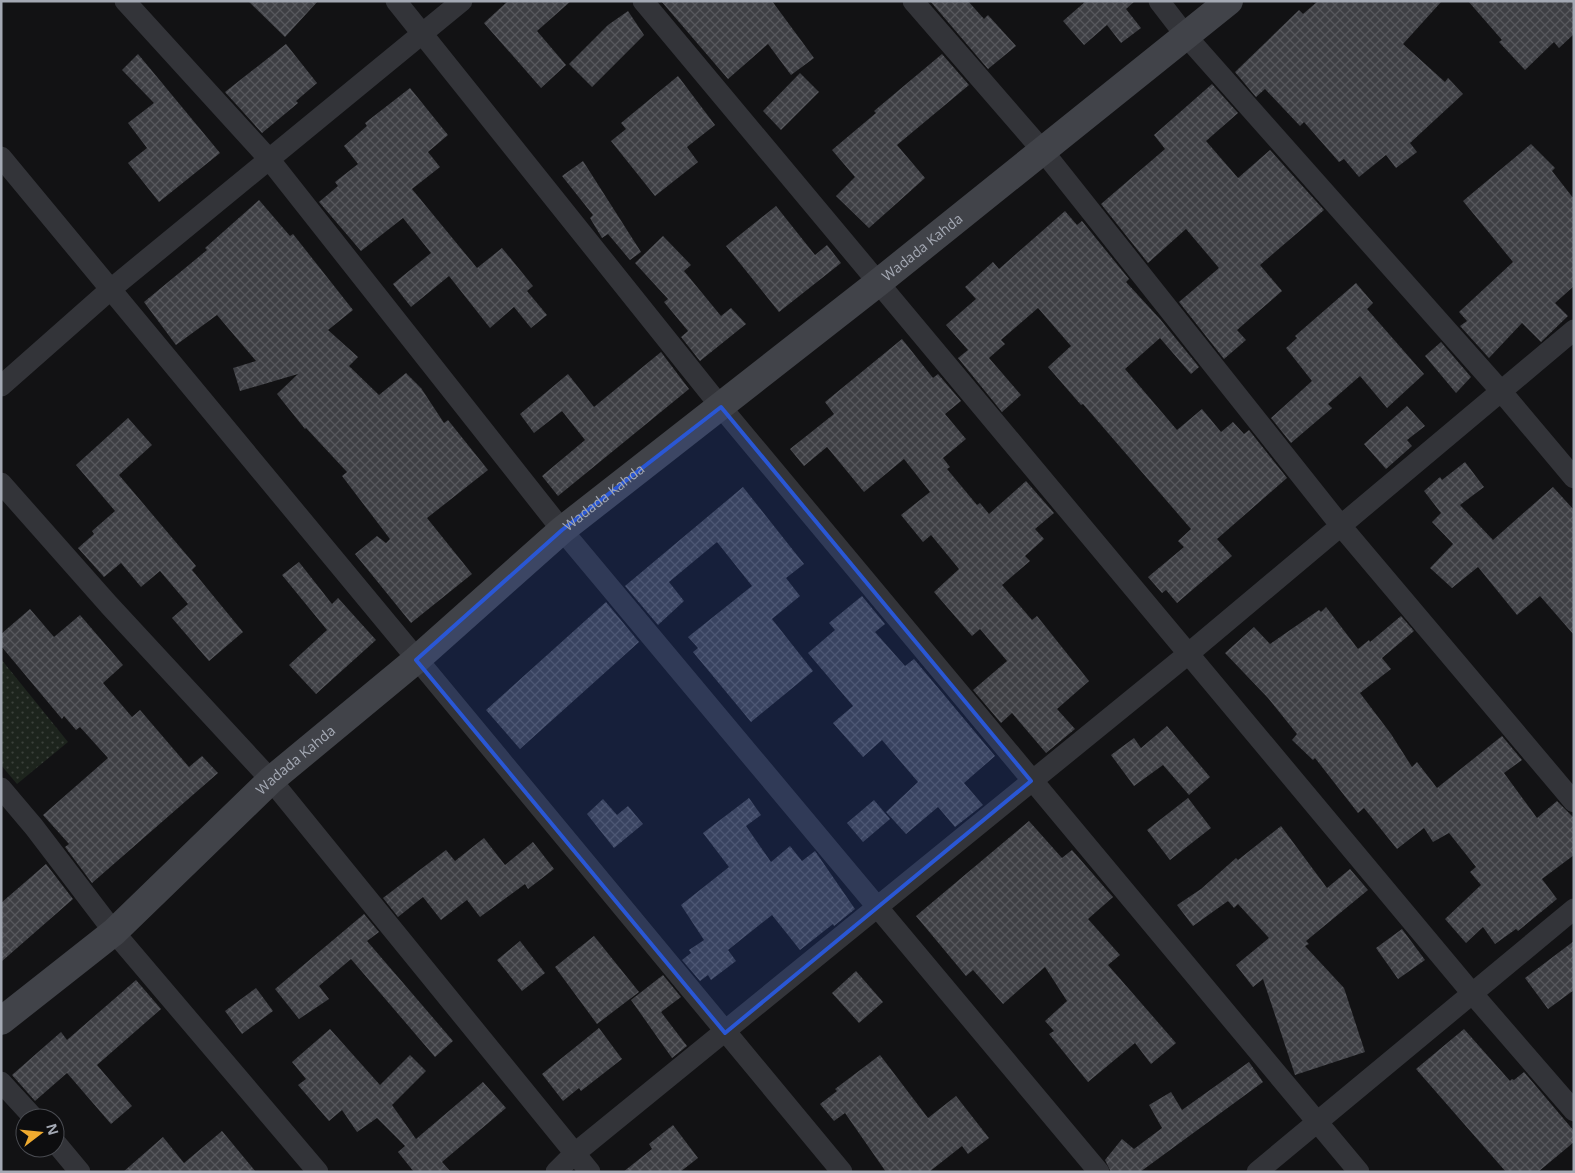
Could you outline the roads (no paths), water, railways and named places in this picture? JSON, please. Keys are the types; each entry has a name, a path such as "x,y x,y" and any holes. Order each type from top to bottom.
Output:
{"main road":[{"name":"Wadada Kahda","path":"1,1021 114,932 271,780 416,660 562,530 721,407 1229,1"}],"street":[{"path":"125,1 269,159 562,530 1099,1172"},
{"path":"396,1 721,407 1359,1172"},
{"path":"1,386 111,289 462,1"},
{"path":"643,1 1471,992 1574,1111"},
{"path":"913,1 1043,151 1341,526 1574,802"},
{"path":"1159,1 1186,36 1500,390 1574,478"},
{"path":"1,157 416,660 574,846 725,1033 842,1172"},
{"path":"556,1172 574,1154 725,1033 1188,654 1500,390 1574,330"},
{"path":"1,483 108,605 271,780 590,1172"},
{"path":"1,788 34,827 114,932 318,1172"},
{"path":"1257,1172 1471,992 1574,909"},
{"path":"1,1082 25,1108"},
{"path":"65,1154 80,1172"}]}
